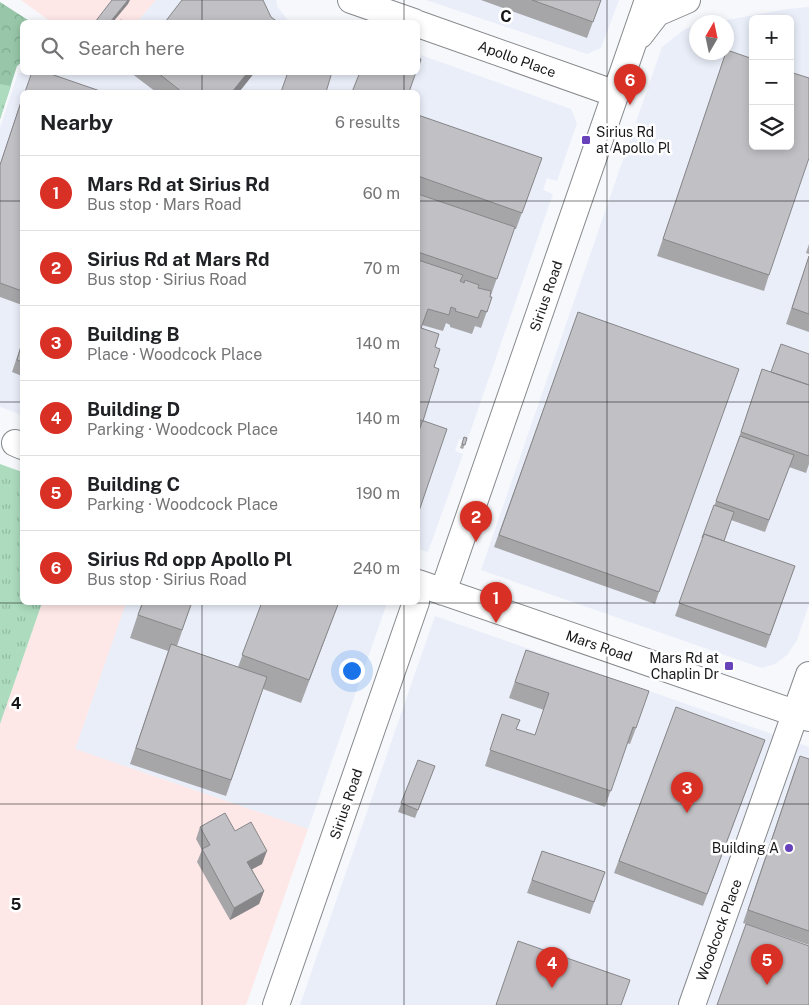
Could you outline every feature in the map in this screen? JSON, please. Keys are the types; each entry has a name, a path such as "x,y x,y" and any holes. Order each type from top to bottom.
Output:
{"street":[{"name":"Apollo Place","path":"351,0 408,20"},
{"name":"Sirius Road","path":"423,592 616,94 648,0"},
{"path":"631,51 642,30 656,13 687,0"},
{"name":"Apollo Place","path":"420,24 616,94"},
{"name":"Mars Road","path":"423,592 802,716"},
{"name":"Sirius Road","path":"276,1005 418,605"},
{"name":"Woodcock Place","path":"692,1005 802,716 809,675"}],"shaded area":[{"path":"21,0 156,0 139,20 48,20"},
{"path":"156,0 276,0 277,6 288,20 139,20"},
{"path":"426,0 619,0 601,48 587,54"},
{"path":"809,7 809,604 797,640 787,655 775,664 762,668 481,570 662,47 689,28 689,60 734,60 734,19 749,16 749,150 794,150 794,15 754,15"},
{"path":"420,55 571,109 577,123 557,181 547,178 543,190 553,194 467,441 459,439 455,451 463,454 428,552 420,550 420,90 20,90 20,414 0,407 0,128 18,73 20,75 420,75"},
{"path":"41,605 125,605 75,749 308,829 246,1005 0,1005 0,724"},
{"path":"125,605 386,605 308,829 75,749"},
{"path":"435,616 809,747 809,1005 300,1005"}],"green space":[{"path":"0,2 28,20 20,20 20,64 17,66 0,119"},
{"path":"0,84 11,86 0,119"},
{"path":"0,464 20,471 20,605 41,605 0,724"}],"building":[{"path":"112,0 128,0 112,20 97,20"},
{"path":"182,0 263,0 271,17 275,20 167,20"},
{"path":"532,0 601,0 593,22"},
{"path":"734,52 749,58 749,150 794,150 794,73 809,78 809,158 769,275 663,239 724,60 734,60"},
{"path":"31,75 54,75 97,90 26,90"},
{"path":"161,75 246,75 234,90 180,90"},
{"path":"287,75 331,75 327,90 282,90"},
{"path":"359,75 415,75 410,90 353,90"},
{"path":"20,105 20,290 0,283 0,165"},
{"path":"420,116 542,158 522,213 420,177"},
{"path":"420,195 515,227 497,279 420,253"},
{"path":"809,256 809,314 792,308"},
{"path":"420,261 463,275 460,281 464,283 465,280 479,285 478,288 491,291 490,297 492,297 487,312 481,310 478,318 455,311 456,309 451,307 449,315 428,309 421,328 439,334 435,347 440,349 434,367 439,369 423,421 420,420"},
{"path":"578,312 739,369 659,592 499,535"},
{"path":"781,344 809,354 809,385 771,372"},
{"path":"20,350 20,361 17,360"},
{"path":"762,369 809,385 809,456 741,432"},
{"path":"424,421 447,429 420,508 420,428"},
{"path":"740,436 794,455 769,520 716,501"},
{"path":"464,437 467,438 465,445 462,444"},
{"path":"714,505 734,512 724,541 704,534 702,538"},
{"path":"704,534 795,566 770,635 679,603"},
{"path":"142,605 191,605 182,630 138,615"},
{"path":"261,605 338,605 309,680 242,655"},
{"path":"171,644 267,677 231,780 136,748"},
{"path":"526,650 649,691 636,728 633,727 611,791 490,750 502,714 520,720 516,729 535,735 549,693 515,682"},
{"path":"676,707 765,740 707,894 619,861"},
{"name":"Building A","path":"800,756 809,759 809,931 748,910"},
{"path":"418,760 435,766 418,810 401,803"},
{"path":"225,813 235,831 251,822 267,851 247,862 264,891 234,908 202,849 210,845 200,827"},
{"path":"542,851 605,872 594,902 532,880"},
{"path":"746,924 809,946 809,1005 717,1005"},
{"path":"518,941 630,980 621,1005 496,1005"}],"place":[{"name":"Sirius Rd opp Apollo Pl","path":"630,105"},
{"name":"Sirius Rd at Apollo Pl","path":"586,140"},
{"name":"Sirius Rd at Mars Rd","path":"476,542"},
{"name":"Mars Rd at Sirius Rd","path":"496,623"},
{"name":"Mars Rd at Chaplin Dr","path":"729,666"},
{"name":"Building B","path":"687,813"},
{"name":"Building A","path":"789,848"},
{"name":"Building C","path":"767,985"},
{"name":"Building D","path":"552,988"}]}
